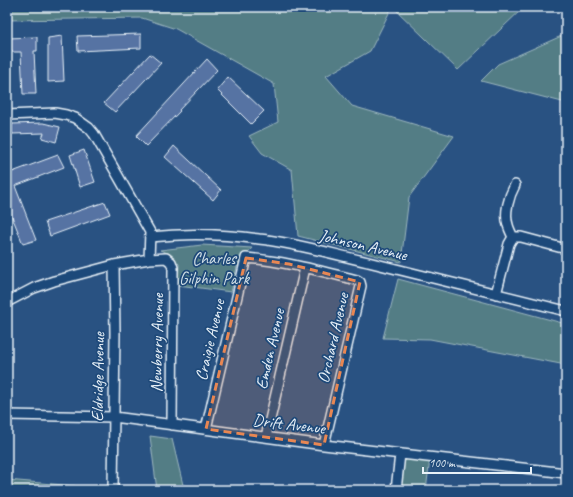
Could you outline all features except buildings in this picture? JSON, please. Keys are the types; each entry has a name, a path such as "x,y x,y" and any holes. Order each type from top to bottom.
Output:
{"street":[{"path":"7,115 55,113 75,118 89,128 94,134 150,232 149,259 114,265 54,281 34,288 7,302"},
{"path":"513,237 507,224 507,212 509,200 515,185"},
{"name":"Johnson Avenue","path":"150,237 188,234 258,238 302,246 566,311"},
{"path":"513,237 521,237 566,249"},
{"path":"496,294 509,244 513,237"},
{"name":"Newberry Avenue","path":"149,259 166,258 171,262 173,268 172,425"},
{"name":"Orchard Avenue","path":"246,258 266,260 305,268 360,282 361,286 324,445"},
{"name":"Craigie Avenue","path":"206,429 246,258"},
{"name":"Eldridge Avenue","path":"113,490 115,333 114,265"},
{"name":"Emden Avenue","path":"266,437 305,268"},
{"name":"Drift Avenue","path":"7,415 114,417 324,445 566,474"},
{"path":"396,490 400,454"}],"highlighted area":[{"path":"246,258 289,264 360,282 324,445 206,429"}],"green space":[{"path":"7,7 392,7 370,51 326,76 352,106 454,136 409,197 401,262 298,236 292,170 262,153 249,136 278,122 274,84 176,29 142,18 7,20"},
{"path":"393,7 524,7 458,70"},
{"path":"566,34 566,103 481,81 498,64"},
{"name":"Charles Gilphin Park","path":"202,245 252,248 238,263 231,292 178,285 179,264 170,254 160,250"},
{"path":"398,279 566,324 566,365 430,339 383,338"},
{"path":"150,436 172,439 183,485 218,490 157,490"},
{"path":"396,455 430,459 426,490 392,490"},
{"path":"7,480 75,486 75,490 7,490"}]}
